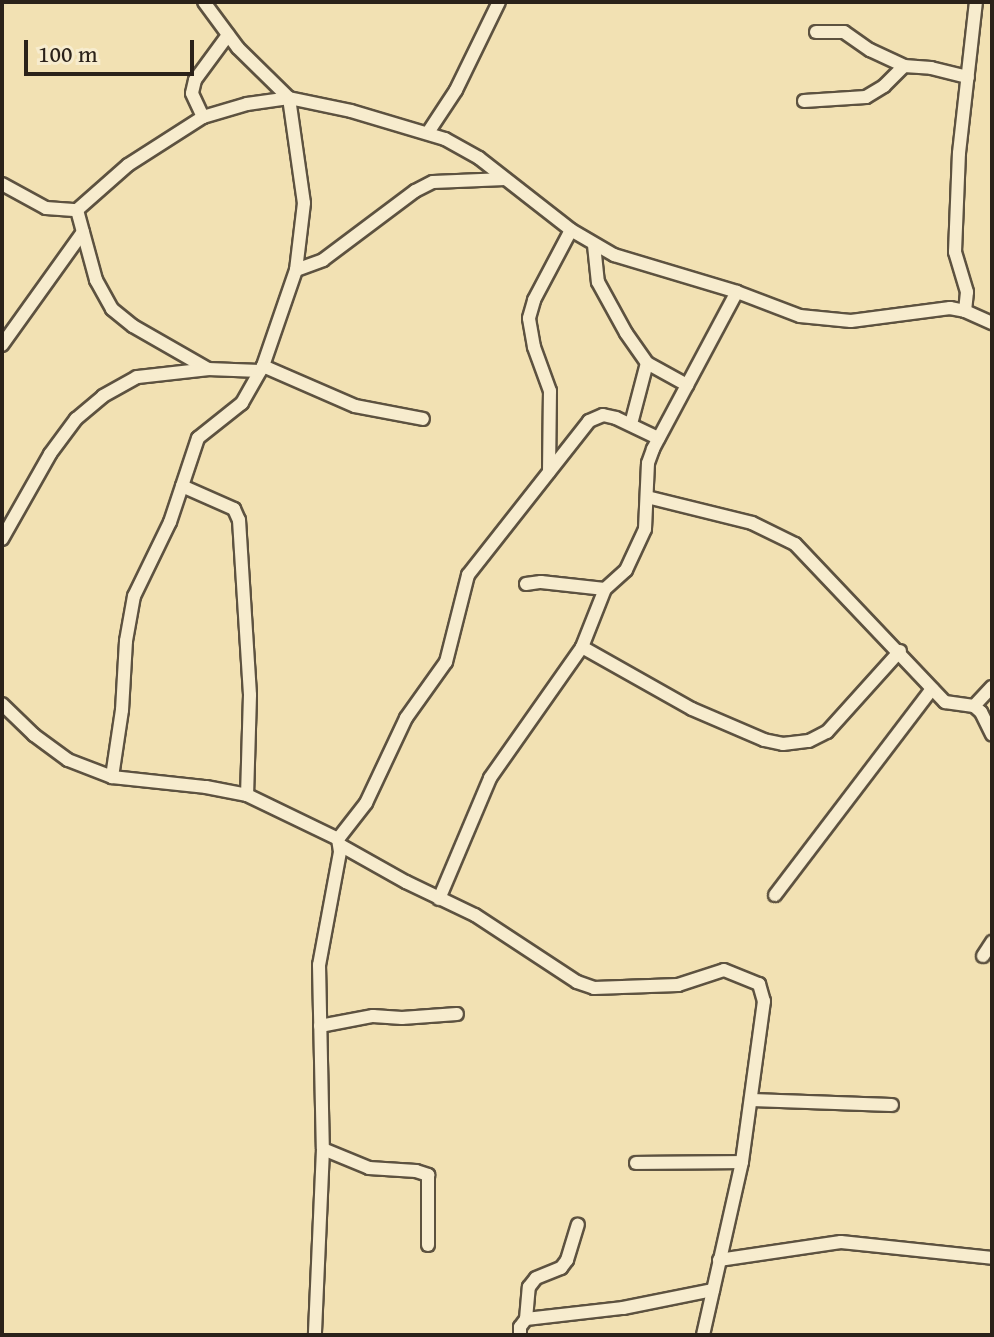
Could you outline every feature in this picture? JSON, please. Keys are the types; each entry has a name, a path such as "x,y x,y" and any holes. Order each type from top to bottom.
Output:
{"street":[{"path":"112,777 122,710 126,641 134,596 170,522 198,438 242,403 262,368 296,270 304,203 289,98 228,35 204,2"},
{"path":"429,131 456,90 499,2"},
{"path":"965,311 967,292 955,252 959,153 976,2"},
{"path":"816,32 844,32 870,50 904,66 931,68 968,77"},
{"path":"203,117 192,93 195,80 228,35"},
{"path":"804,101 866,97 884,86 904,66"},
{"path":"2,184 46,208 77,210 128,165 203,117 247,104 289,98 429,131 479,158 594,245 635,263 737,292 800,316 851,321 928,310 965,311 992,323"},
{"path":"296,270 323,260 415,191 433,182 507,179"},
{"path":"77,210 96,280 112,309 161,346 208,369"},
{"path":"549,472 550,391 534,347 529,318 534,300 571,230"},
{"path":"2,345 83,232"},
{"path":"594,245 598,282 647,363 687,385"},
{"path":"439,899 490,778 582,647 605,589 632,560 645,529 648,463 658,438 737,292"},
{"path":"631,424 647,363"},
{"path":"2,539 50,454 76,419 103,396 137,377 208,369 262,368 355,406 423,419"},
{"path":"315,1335 323,1149 319,965 339,842 366,803 406,718 446,662 468,575 549,472 596,416 631,424 658,438"},
{"path":"182,486 234,509 239,520 249,664 247,795"},
{"path":"647,497 752,523 795,544 900,651 945,702 974,706 981,712 992,735"},
{"path":"526,584 541,582 605,589"},
{"path":"582,647 692,709 764,740 783,744 809,741 827,732 900,651"},
{"path":"974,706 992,687"},
{"path":"775,895 932,689"},
{"path":"2,704 34,735 68,760 112,777 206,787 247,795 339,842 439,899 475,915 571,978 594,988 678,985 724,970 759,984 764,1001 742,1162 703,1335"},
{"path":"983,956 992,942"},
{"path":"320,1026 373,1016 402,1018 457,1014"},
{"path":"751,1100 892,1105"},
{"path":"323,1149 369,1168 416,1171 428,1175 428,1245"},
{"path":"636,1163 742,1162"},
{"path":"520,1335 520,1327 526,1319 529,1287 536,1278 561,1268 567,1260 578,1225"},
{"path":"719,1260 841,1242 992,1258"},
{"path":"526,1319 623,1308 713,1290"}]}
